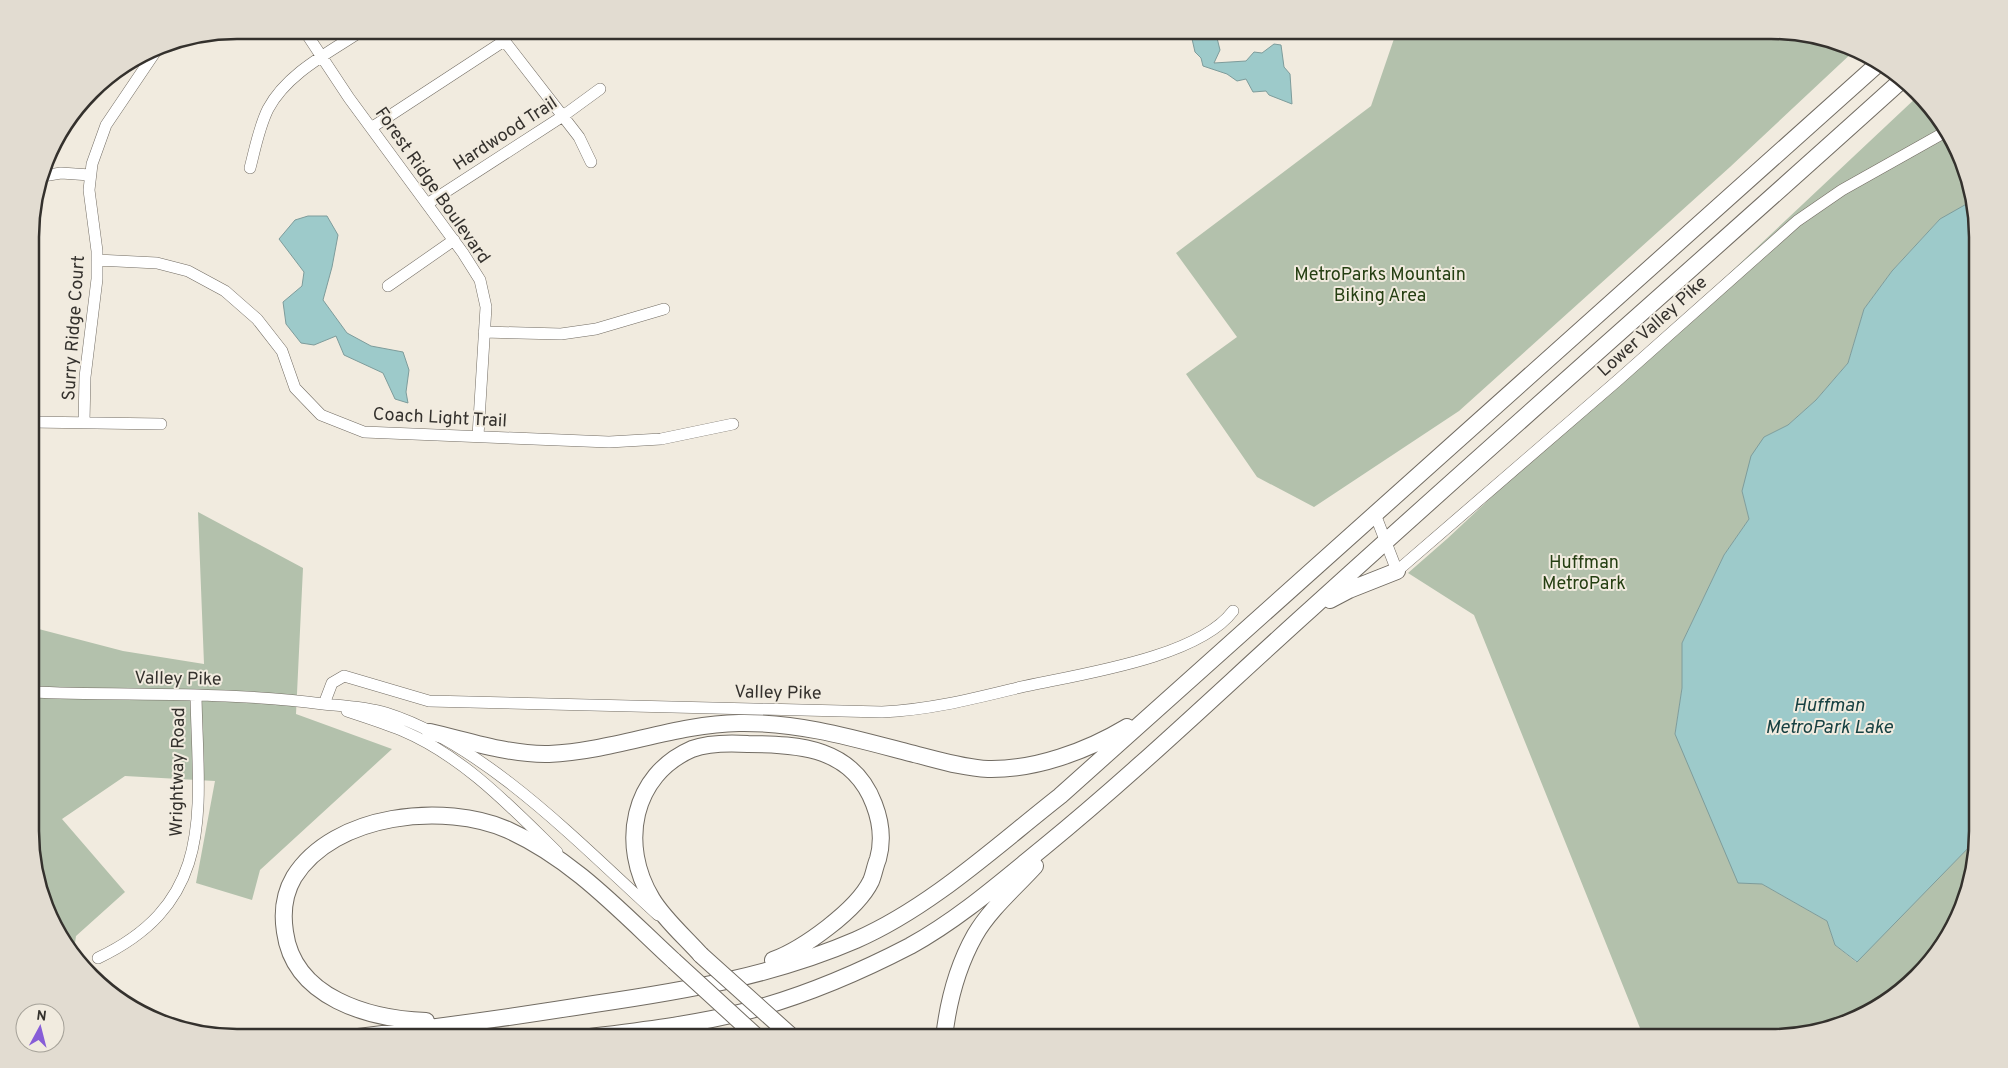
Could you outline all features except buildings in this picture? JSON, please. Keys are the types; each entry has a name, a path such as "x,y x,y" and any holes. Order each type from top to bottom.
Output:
{"highway":[{"path":"424,1029 675,992 758,974 804,960 856,940 907,912 956,877 1060,796 1873,67"},
{"path":"695,1029 800,995 854,974 913,944 972,906 1080,818 1172,737 1310,609 1898,85"},
{"path":"1310,609 1349,590 1397,571"},
{"path":"430,732 512,751 549,754 610,745 686,728 738,723 777,723 814,728 948,762 987,769 1023,766 1076,751 1114,734 1153,711"},
{"path":"710,984 785,956 821,932 851,907 871,881 881,846 878,816 868,788 848,766 824,753 792,744 731,743 693,749 665,766 654,776 639,802 635,817 633,840 637,864 652,900 701,956 784,1029"},
{"path":"473,1023 408,1020 370,1013 349,1006 318,990 297,965 286,939 284,908 294,878 304,864 321,849 339,838 379,822 430,815 470,818 507,829 530,840 580,875 748,1029"},
{"path":"945,1029 953,987 959,968 975,934 998,905 1080,818"},
{"path":"653,1029 745,1012"}],"street":[{"name":"Forest Ridge Boulevard","path":"310,39 371,128 454,240 480,280 486,307 478,436"},
{"path":"250,168 263,123 276,96 296,77 350,39"},
{"path":"371,128 504,41 579,137 591,162"},
{"name":"Surry Ridge Court","path":"84,422 84,377 97,260 89,190 90,175 96,147 106,125 151,58"},
{"name":"Hardwood Trail","path":"427,204 563,116 600,89"},
{"name":"Lower Valley Pike","path":"1397,571 1617,382 1797,221 1842,190 1941,134"},
{"path":"49,175 61,173 90,175"},
{"path":"388,286 454,240"},
{"name":"Coach Light Trail","path":"97,260 157,263 188,271 226,291 256,319 282,351 295,388 321,415 364,432 609,442 661,439 732,424"},
{"path":"484,332 561,334 596,329 664,309"},
{"path":"39,422 161,424"},
{"path":"1375,514 1397,571"},
{"name":"Valley Pike","path":"324,704 332,683 344,676 429,701 471,700 882,712 923,709 1155,656 1204,634 1233,612"},
{"name":"Valley Pike","path":"39,692 268,698 357,707 386,713 430,732 487,766 551,817 701,956"},
{"name":"Wrightway Road","path":"98,958 129,942 152,924 169,904 187,869 194,847 197,806 196,696"},
{"name":"Valley Pike","path":"324,704 402,730 441,752 491,788 580,875"}],"green space":[{"name":"MetroParks Mountain Biking Area","path":"1394,39 1784,39 1797,40 1835,49 1850,55 1730,167 1459,411 1314,507 1257,477 1186,374 1237,337 1176,253 1371,106"},
{"name":"Huffman MetroPark","path":"1914,100 1920,106 1936,127 1949,149 1959,173 1967,205 1940,219 1892,271 1864,309 1848,363 1816,400 1788,425 1764,437 1742,491 1749,519 1724,555 1682,643 1682,688 1675,734 1762,884 1827,921 1835,945 1856,962 1969,847 1959,895 1949,919 1928,952 1902,980 1881,996 1859,1009 1835,1019 1797,1028 1640,1029 1474,615 1408,573 1448,538"},
{"path":"198,512 303,568 296,714 392,749 260,870 252,900 196,883 215,781 125,776 62,819 125,892 76,936 75,945 59,919 49,895 40,857 39,629 123,651 204,664"}],"water":[{"path":"1192,39 1217,39 1220,50 1214,63 1246,61 1254,52 1262,53 1274,44 1281,45 1284,67 1290,74 1292,104 1269,95 1266,91 1253,92 1246,79 1237,81 1227,74 1203,66 1201,58 1195,52"},
{"name":"Huffman MetroPark Lake","path":"1966,204 1969,224 1969,847 1857,962 1835,945 1827,921 1762,884 1738,883 1675,734 1682,688 1682,643 1724,555 1749,519 1742,491 1751,456 1764,437 1788,425 1816,400 1848,363 1864,309 1892,271 1940,219"},
{"path":"308,216 327,216 338,235 323,300 347,333 371,346 403,352 409,370 406,392 408,403 395,399 383,373 344,355 336,336 314,345 301,343 286,324 283,302 302,286 304,272 279,239 295,220"}]}
